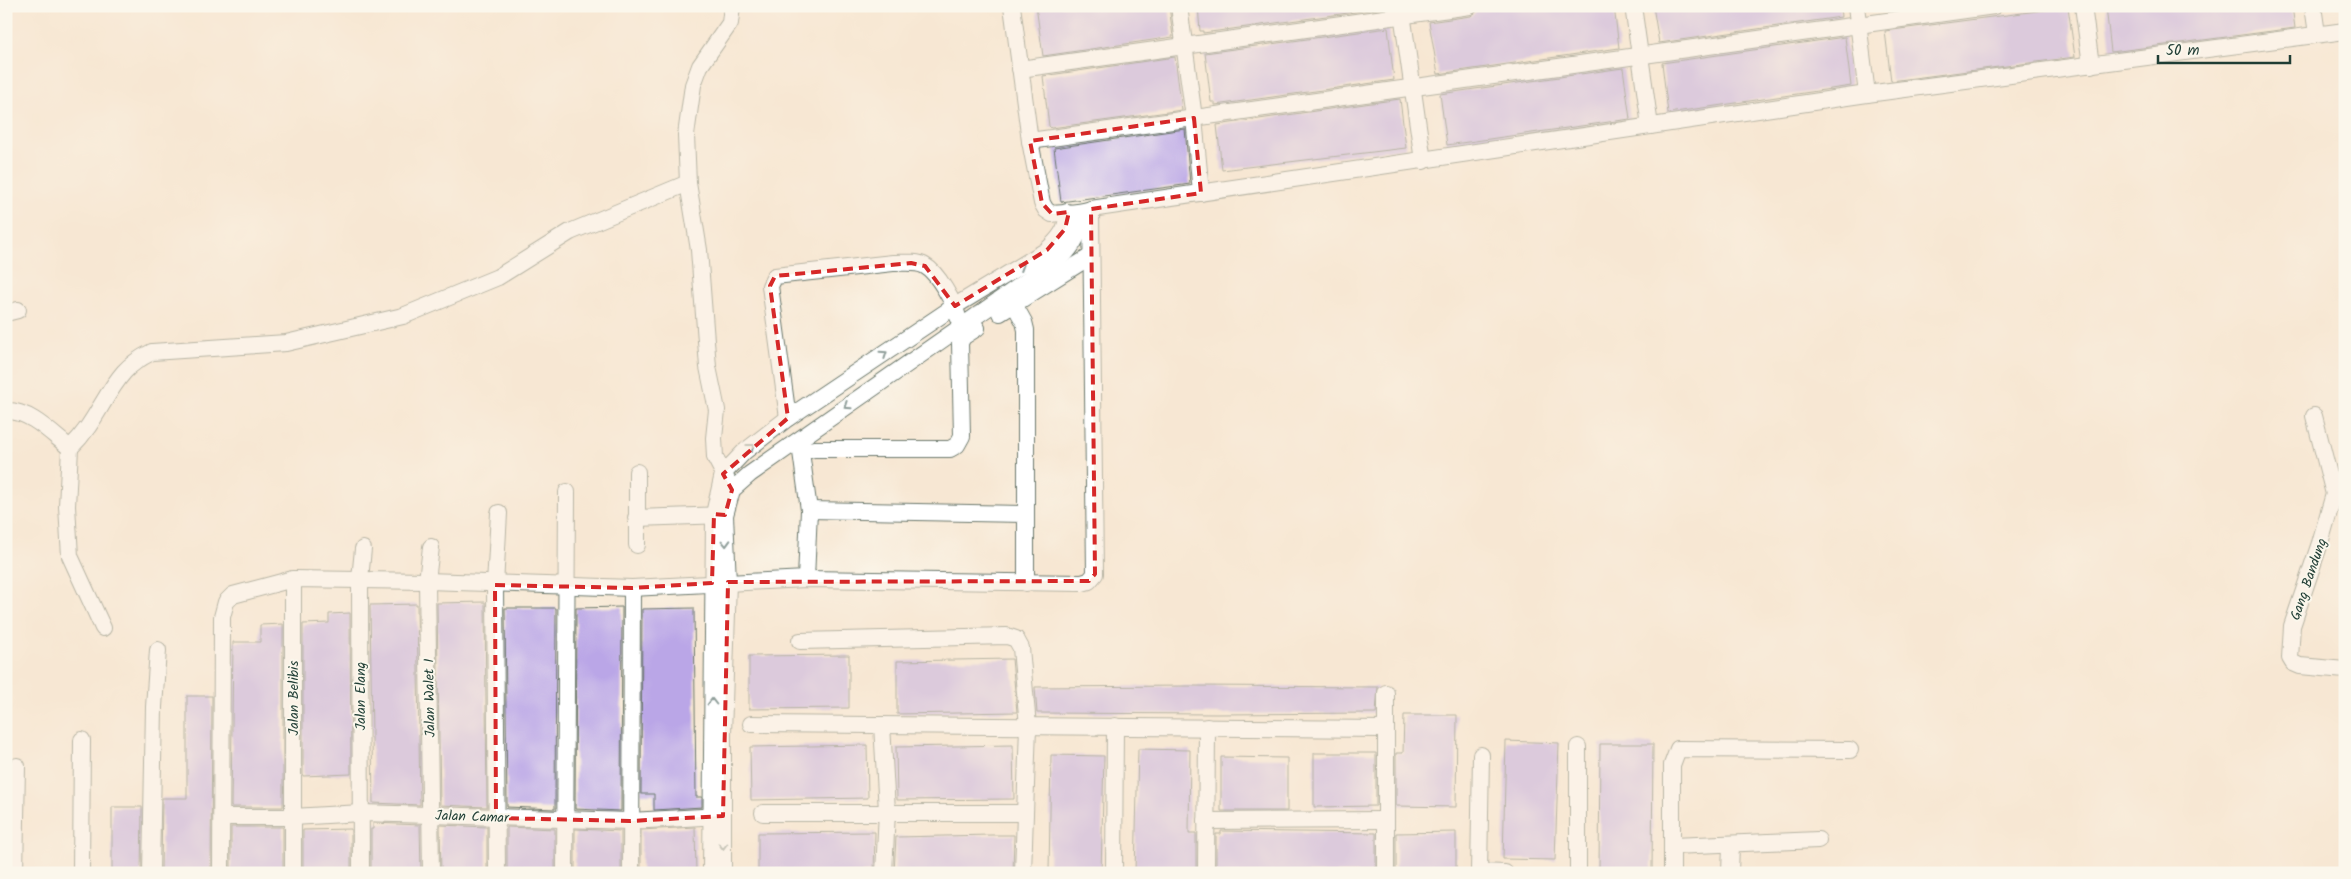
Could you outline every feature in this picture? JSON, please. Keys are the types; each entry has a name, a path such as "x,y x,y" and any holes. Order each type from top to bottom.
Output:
{"street":[{"path":"732,6 730,23 700,66 693,85 686,135 688,183 699,250 708,367 717,410 714,438 715,457 732,490"},
{"path":"1012,6 1030,141 1042,202 1046,210 1052,214 1079,212 1201,192 1423,161 1867,94 2345,31"},
{"path":"1179,6 1194,118 1201,192"},
{"path":"1020,69 1184,46 1402,11 1470,6"},
{"path":"1633,6 1650,126"},
{"path":"1856,6 1867,94"},
{"path":"1030,141 1994,6"},
{"path":"2083,6 2091,65"},
{"path":"2313,6 2317,34"},
{"path":"1402,11 1423,161"},
{"path":"103,628 70,556 67,506 70,448 90,426 124,372 136,360 152,352 286,342 403,316 498,277 570,232 688,183"},
{"path":"221,873 222,617 226,602 240,591 293,579 360,579 495,585 568,585 632,588 806,579 1026,583 1082,583 1088,581 1095,574 1091,256 1079,212"},
{"path":"711,873 717,816 719,515 723,474 744,452 788,418 955,306 1047,250 1079,212"},
{"path":"719,515 732,490 739,482 799,446 965,331 1065,254 1078,234 1079,212"},
{"path":"965,331 1014,304 1091,256"},
{"path":"788,418 770,286 775,276 787,273 910,263 925,266 935,275 955,306 965,331 960,343 962,436 957,445 950,449 814,449 799,446"},
{"path":"1014,304 1024,322 1026,330 1026,583"},
{"path":"6,411 16,410 27,415 70,448"},
{"name":"Gang Bandung","path":"2314,416 2339,493 2296,609 2289,645 2290,658 2293,663 2300,666 2345,670"},
{"path":"799,446 808,510 806,579"},
{"path":"637,472 637,545"},
{"path":"565,873 568,492"},
{"path":"808,510 1025,514"},
{"path":"497,873 495,585 499,513"},
{"path":"636,518 719,515"},
{"name":"Jalan Walet I","path":"431,547 427,581 431,873"},
{"name":"Jalan Elang","path":"361,873 360,579 363,549"},
{"name":"Jalan Belibis","path":"293,579 293,873"},
{"path":"631,873 632,588"},
{"path":"800,641 1006,636 1016,639 1021,648 1028,726 1023,873"},
{"path":"151,873 154,707 158,650"},
{"path":"1386,693 1386,873"},
{"path":"751,724 1207,726 1386,729"},
{"path":"882,725 887,811 884,873"},
{"path":"1114,873 1115,726"},
{"path":"1206,873 1207,726"},
{"path":"81,873 82,740"},
{"path":"1578,747 1578,873"},
{"path":"1672,873 1672,765 1678,749 1685,747 1850,750"},
{"path":"1481,755 1479,872 1505,873"},
{"path":"15,873 17,766"},
{"path":"763,812 1025,813"},
{"name":"Jalan Camar","path":"222,817 293,817 361,813 630,821 717,816"},
{"path":"717,816 723,873"},
{"path":"1206,821 1386,820"},
{"path":"1672,846 1818,840"},
{"path":"1730,873 1731,845"}],"highlighted area":[{"path":"1194,118 1201,193 1091,209 1095,574 1089,581 728,582 723,816 630,821 496,818 495,585 632,588 712,583 714,514 725,515 732,490 723,474 788,418 770,286 775,276 911,263 925,266 955,306 1047,250 1065,229 1069,212 1052,214 1042,203 1030,141"}],"building":[{"path":"1036,6 1169,6 1173,37 1043,56"},
{"path":"1198,6 1384,6 1384,8 1203,33 1203,31 1200,31"},
{"path":"1496,6 1614,6 1619,48 1438,74 1429,22 1471,16 1479,9"},
{"path":"1653,6 1840,6 1841,17 1659,43"},
{"path":"2106,6 2292,6 2295,28 2111,52"},
{"path":"2068,7 2075,57 1891,81 1885,31"},
{"path":"1388,28 1394,80 1215,105 1215,102 1211,102 1205,53"},
{"path":"1845,37 1851,86 1668,113 1662,63"},
{"path":"1175,57 1182,110 1051,128 1049,126 1043,76"},
{"path":"1623,68 1630,119 1447,145 1440,94"},
{"path":"1400,99 1406,148 1222,170 1217,125"},
{"path":"1185,129 1190,184 1061,202 1054,148"},
{"path":"485,602 487,807 440,805 437,603"},
{"path":"417,604 420,805 373,803 370,605"},
{"path":"622,607 621,811 575,809 576,608"},
{"path":"505,608 556,608 555,809 507,807"},
{"path":"694,608 696,797 702,797 702,807 654,810 654,794 641,794 642,609"},
{"path":"350,613 351,774 303,776 303,624 329,623 329,614"},
{"path":"283,624 283,807 231,807 233,642 260,642 260,625"},
{"path":"849,655 849,708 749,709 749,656"},
{"path":"1012,659 1017,712 897,714 897,661"},
{"path":"1035,687 1378,687 1376,713 1216,714 1037,713"},
{"path":"187,696 212,696 211,873 161,873 162,798 187,798"},
{"path":"1404,715 1457,715 1456,807 1396,806 1396,753 1403,753"},
{"path":"1506,741 1559,743 1555,860 1503,859"},
{"path":"1600,744 1653,744 1652,873 1599,873"},
{"path":"867,745 868,798 751,800 750,747"},
{"path":"1013,745 1014,799 897,800 896,747"},
{"path":"1138,749 1190,750 1189,833 1196,833 1196,873 1135,873"},
{"path":"1314,753 1376,753 1376,806 1314,807"},
{"path":"1051,755 1104,756 1101,873 1049,872"},
{"path":"1221,757 1287,758 1287,811 1221,811"},
{"path":"112,807 142,807 141,873 112,873"},
{"path":"373,823 420,825 421,873 371,873 371,829 373,829"},
{"path":"440,825 487,827 487,873 441,873"},
{"path":"231,827 283,827 283,873 231,873"},
{"path":"507,827 555,829 555,873 507,873"},
{"path":"695,827 696,873 641,873 641,830"},
{"path":"351,829 351,873 303,873 303,830"},
{"path":"575,829 621,831 621,873 575,873"},
{"path":"1221,831 1376,833 1376,873 1216,873 1216,834 1221,834"},
{"path":"875,832 874,873 758,873 758,833"},
{"path":"1456,832 1456,873 1396,873 1396,833"},
{"path":"1014,835 1013,873 894,873 896,837"}]}
